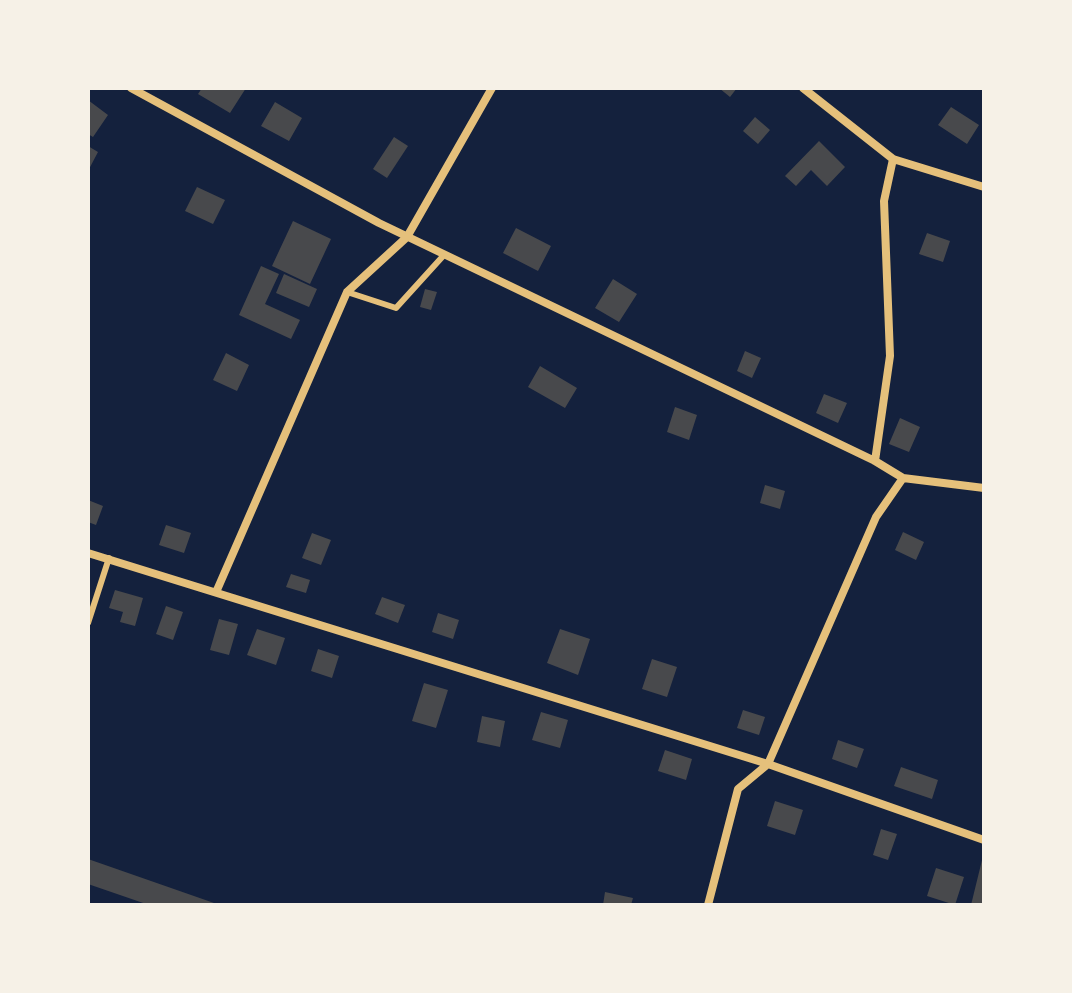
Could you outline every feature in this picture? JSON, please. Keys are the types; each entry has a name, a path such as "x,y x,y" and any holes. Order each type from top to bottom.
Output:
{"street":[{"path":"131,88 407,237 875,461 903,478 984,488"},
{"path":"217,590 347,292 407,237 492,88"},
{"path":"803,88 893,159 984,187"},
{"path":"875,461 890,356 884,201 893,159"},
{"path":"708,905 738,789 768,764 876,517 903,478"},
{"path":"88,553 217,590 768,764 984,840"}],"lane":[{"path":"347,292 396,308 444,255"},
{"path":"88,623 109,558"}],"building":[{"path":"202,88 246,88 230,113 198,94"},
{"path":"719,88 737,88 730,97"},
{"path":"88,100 108,115 93,137 88,134"},
{"path":"275,102 302,118 289,141 261,126"},
{"path":"951,107 979,125 967,144 938,125"},
{"path":"755,117 770,130 758,144 743,131"},
{"path":"394,137 408,146 387,178 373,169"},
{"path":"819,141 845,167 827,186 811,170 796,186 785,176"},
{"path":"88,146 98,152 88,171"},
{"path":"197,187 225,200 213,224 185,211"},
{"path":"293,221 331,239 310,284 272,266"},
{"path":"516,228 551,246 538,271 503,253"},
{"path":"927,233 950,241 943,262 919,254"},
{"path":"261,266 279,274 265,304 300,320 291,339 239,315"},
{"path":"284,274 317,289 309,307 276,293"},
{"path":"613,279 637,294 619,322 595,308"},
{"path":"425,289 437,292 431,310 420,307"},
{"path":"745,351 761,358 752,378 737,371"},
{"path":"226,353 249,365 237,391 213,380"},
{"path":"540,366 577,388 565,408 528,387"},
{"path":"824,394 847,403 838,423 816,413"},
{"path":"675,407 697,415 689,440 667,432"},
{"path":"900,418 920,427 909,452 889,444"},
{"path":"765,485 785,491 780,509 760,503"},
{"path":"88,500 103,506 96,525 88,522"},
{"path":"166,525 191,533 184,553 159,545"},
{"path":"903,532 924,542 916,560 895,550"},
{"path":"312,533 331,540 321,565 302,558"},
{"path":"291,574 310,580 306,593 286,587"},
{"path":"115,590 143,598 135,626 120,622 123,612 109,608"},
{"path":"382,597 405,605 398,623 375,614"},
{"path":"166,606 183,612 173,640 156,634"},
{"path":"438,613 459,620 453,639 432,632"},
{"path":"219,619 238,624 229,655 210,650"},
{"path":"257,629 285,638 276,665 247,655"},
{"path":"560,629 590,639 578,675 547,663"},
{"path":"318,649 339,656 332,678 311,671"},
{"path":"652,659 677,667 667,697 642,689"},
{"path":"424,683 448,690 436,728 412,721"},
{"path":"743,710 765,717 759,735 737,728"},
{"path":"541,712 568,720 560,748 532,740"},
{"path":"482,716 505,721 500,747 477,742"},
{"path":"838,740 864,749 857,768 832,759"},
{"path":"665,750 692,759 686,780 658,771"},
{"path":"901,767 938,780 932,799 894,786"},
{"path":"775,801 803,810 795,835 767,826"},
{"path":"881,829 897,834 888,860 873,855"},
{"path":"983,856 984,905 971,905"},
{"path":"88,859 214,905 149,905 88,884"},
{"path":"936,868 964,877 955,905 927,896"},
{"path":"605,892 633,898 631,905 603,905"}]}
